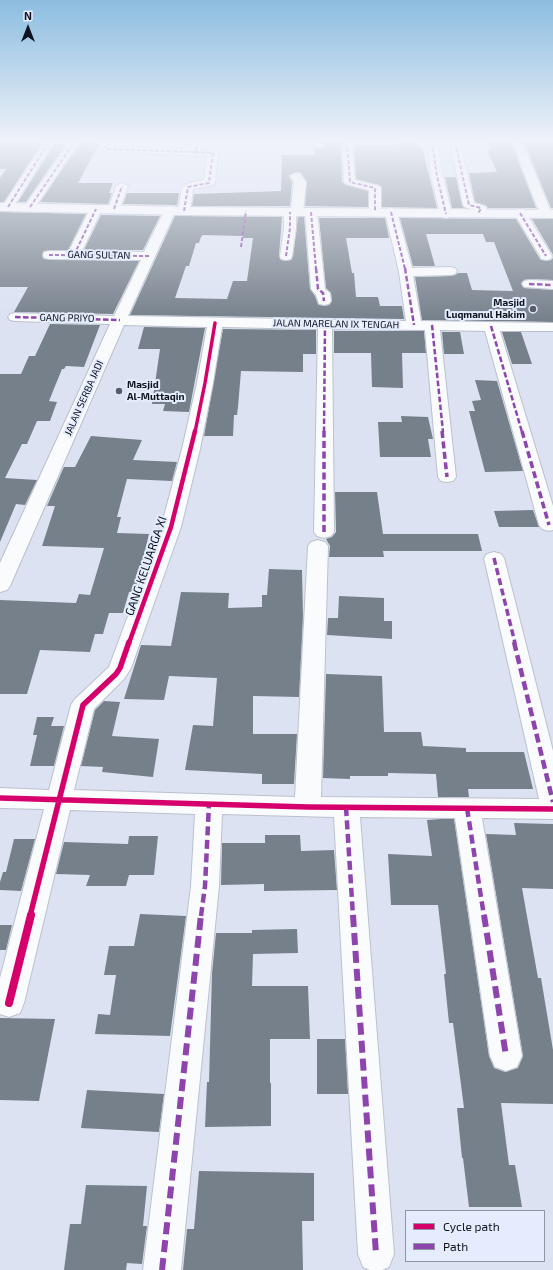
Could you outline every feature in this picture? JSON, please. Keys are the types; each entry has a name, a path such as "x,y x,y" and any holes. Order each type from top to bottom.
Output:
{"street":[{"path":"30,207 34,201"},
{"path":"114,210 117,201"},
{"name":"JALAN SERBA JADI","path":"0,586 149,256 181,201"},
{"path":"286,256 296,201"},
{"path":"375,201 375,212"},
{"path":"443,201 446,214"},
{"path":"468,201 469,205 481,208 478,214"},
{"path":"3,208 30,207 114,210 549,214 543,201"},
{"path":"74,255 96,209"},
{"path":"311,212 318,289 323,293 324,301"},
{"path":"390,212 406,272 414,325"},
{"path":"520,213 546,256"},
{"name":"GANG SULTAN","path":"49,255 149,256"},
{"path":"406,272 450,271"},
{"path":"529,284 553,285"},
{"name":"GANG PRIYO","path":"15,317 120,320"},
{"name":"JALAN MARELAN IX TENGAH","path":"120,320 553,327"},
{"name":"GANG KELUARGA XI","path":"9,1003 83,705 116,674 120,668 171,527 205,383 215,322"},
{"path":"308,807 321,539 325,324"},
{"path":"432,325 447,477"},
{"path":"491,326 549,525"},
{"path":"494,558 553,802"},
{"path":"0,798 308,807 553,809"},
{"path":"162,1270 205,886 210,804"},
{"path":"346,807 376,1254"},
{"path":"467,808 506,1056"}],"building":[{"path":"41,201 109,201 108,204"},
{"path":"124,201 178,201 177,205 123,204"},
{"path":"193,201 290,201 290,206 192,206"},
{"path":"305,201 368,201 368,207 305,206"},
{"path":"382,201 435,201 437,208 382,207"},
{"path":"450,201 461,201 464,208 452,208"},
{"path":"533,201 536,208 488,208 485,205 475,202"},
{"path":"548,201 553,201 553,208 551,208"},
{"path":"0,212 86,214 68,250 44,251 42,255 44,259 139,261 113,314 14,312 28,287 0,287"},
{"path":"101,215 160,216 143,250 84,250"},
{"path":"175,216 282,217 279,256 281,260 286,261 291,260 293,256 298,217 304,217 310,289 318,304 324,306 329,305 332,301 331,293 326,288 319,218 385,218 389,238 346,238 352,273 354,273 356,297 378,297 380,306 402,306 404,319 130,315","holes":["203,235 243,236 243,238 253,238 247,281 233,281 227,299 175,298 186,266 189,266 196,243 199,243"]},
{"path":"400,218 516,219 540,259 546,261 553,258 553,280 529,279 524,280 521,283 524,288 553,290 553,322 422,320 415,277 450,276 458,273 467,273 472,290 513,291 494,242 486,242 483,234 426,234 435,266 413,266"},
{"path":"532,219 553,219 553,255"},
{"path":"50,324 100,325 84,367 66,366 62,369 49,401 57,402 50,421 37,421 27,444 22,444 5,478 37,480 25,505 16,504 0,542 0,374 21,374 29,356 35,356"},
{"path":"144,327 205,328 189,412 163,411 165,404 152,404 160,349 138,349"},
{"path":"223,329 316,330 316,354 303,354 303,372 241,371 237,415 234,415 233,436 204,436"},
{"path":"334,331 424,331 426,353 402,353 403,388 372,387 371,353 334,353"},
{"path":"442,332 460,332 464,354 444,354"},
{"path":"502,332 521,332 532,364 512,364"},
{"path":"475,380 497,381 523,471 485,472 469,411 475,411 472,401 481,400"},
{"path":"401,416 428,417 433,439 428,439 431,457 380,457 378,422 402,422"},
{"path":"91,436 142,440 133,460 177,462 172,481 127,479 117,517 121,517 117,533 149,534 135,592 129,592 123,613 109,613 103,634 95,634 90,652 40,650 27,694 0,694 0,600 76,603 79,594 90,595 104,548 42,546 55,506 47,506 63,469 64,467 75,467"},
{"path":"335,492 377,492 383,534 478,534 482,551 383,551 384,557 329,557 330,546 326,539 332,537 336,532"},
{"path":"533,510 539,527 499,527 494,511"},
{"path":"269,569 302,570 303,616 299,697 253,696 253,734 297,734 294,784 262,784 262,774 185,770 193,725 213,726 217,678 169,676 164,700 124,699 141,645 171,646 181,592 229,593 228,608 262,607 262,595 267,595"},
{"path":"339,596 384,598 384,621 392,621 392,639 327,635 328,618 338,618"},
{"path":"326,674 382,676 384,732 421,732 423,746 466,748 466,752 524,752 533,789 468,789 469,797 438,797 436,774 388,773 388,776 350,776 350,779 323,778"},
{"path":"104,701 120,702 112,736 159,739 153,777 102,772 103,767 81,766 95,710"},
{"path":"37,717 54,717 51,726 64,726 54,766 30,766 37,735 33,735"},
{"path":"454,819 489,1056 494,1068 505,1072 518,1068 523,1056 486,834 516,835 514,823 553,824 553,889 522,888 538,978 541,978 553,1050 553,1104 501,1103 509,1165 515,1165 522,1207 469,1207 457,1108 464,1108 453,1023 449,1023 444,974 446,974 438,905 391,905 388,854 432,856 427,820"},
{"path":"265,835 300,835 301,851 334,850 337,890 264,891 264,884 221,885 222,843 265,843"},
{"path":"129,836 158,836 154,875 129,875 126,886 86,886 90,875 56,874 64,842 128,844"},
{"path":"14,839 35,839 21,891 0,890 0,882 3,872 6,872"},
{"path":"140,914 186,916 170,1036 95,1034 98,1014 110,1015 116,975 104,975 109,946 134,946"},
{"path":"0,925 12,925 6,950 0,950"},
{"path":"297,929 298,953 253,954 252,986 308,986 310,1039 270,1039 271,1126 205,1127 207,1082 209,1082 212,973 216,933 252,933 252,930"},
{"path":"0,1018 55,1019 39,1101 0,1100"},
{"path":"317,1039 345,1039 348,1094 317,1094"},
{"path":"87,1090 164,1094 159,1132 81,1128"},
{"path":"199,1171 314,1173 314,1221 302,1221 303,1270 183,1270 187,1229 194,1229"},
{"path":"86,1185 147,1186 143,1226 147,1226 142,1264 127,1263 126,1270 64,1270 70,1224 81,1224"}],"marked path":[{"path":"8,207 12,201"},
{"path":"30,207 34,201"},
{"path":"114,209 117,201"},
{"path":"184,211 186,201"},
{"path":"375,201 375,212"},
{"path":"443,201 446,214"},
{"path":"468,201 469,205 481,208 478,214"},
{"path":"74,255 96,209"},
{"path":"241,247 246,211"},
{"path":"286,256 290,228 290,212"},
{"path":"311,212 318,289 323,293 324,301"},
{"path":"391,212 406,272 414,325"},
{"path":"520,213 546,256"},
{"path":"49,255 149,256"},
{"path":"529,284 553,285"},
{"path":"15,317 120,320"},
{"path":"324,532 325,324"},
{"path":"432,325 447,477"},
{"path":"491,326 549,525"},
{"path":"494,558 553,802"},
{"path":"162,1270 205,886 209,804"},
{"path":"346,807 376,1254"},
{"path":"467,808 506,1056"}],"cycle path":[{"path":"9,1003 83,705 116,674 120,668 171,527 191,449 205,383 215,323"},
{"path":"0,798 308,807 553,809"}],"place":[{"name":"Masjid Luqmanul Hakim","path":"533,309"},
{"name":"Masjid Al-Muttaqin","path":"119,391"}]}
